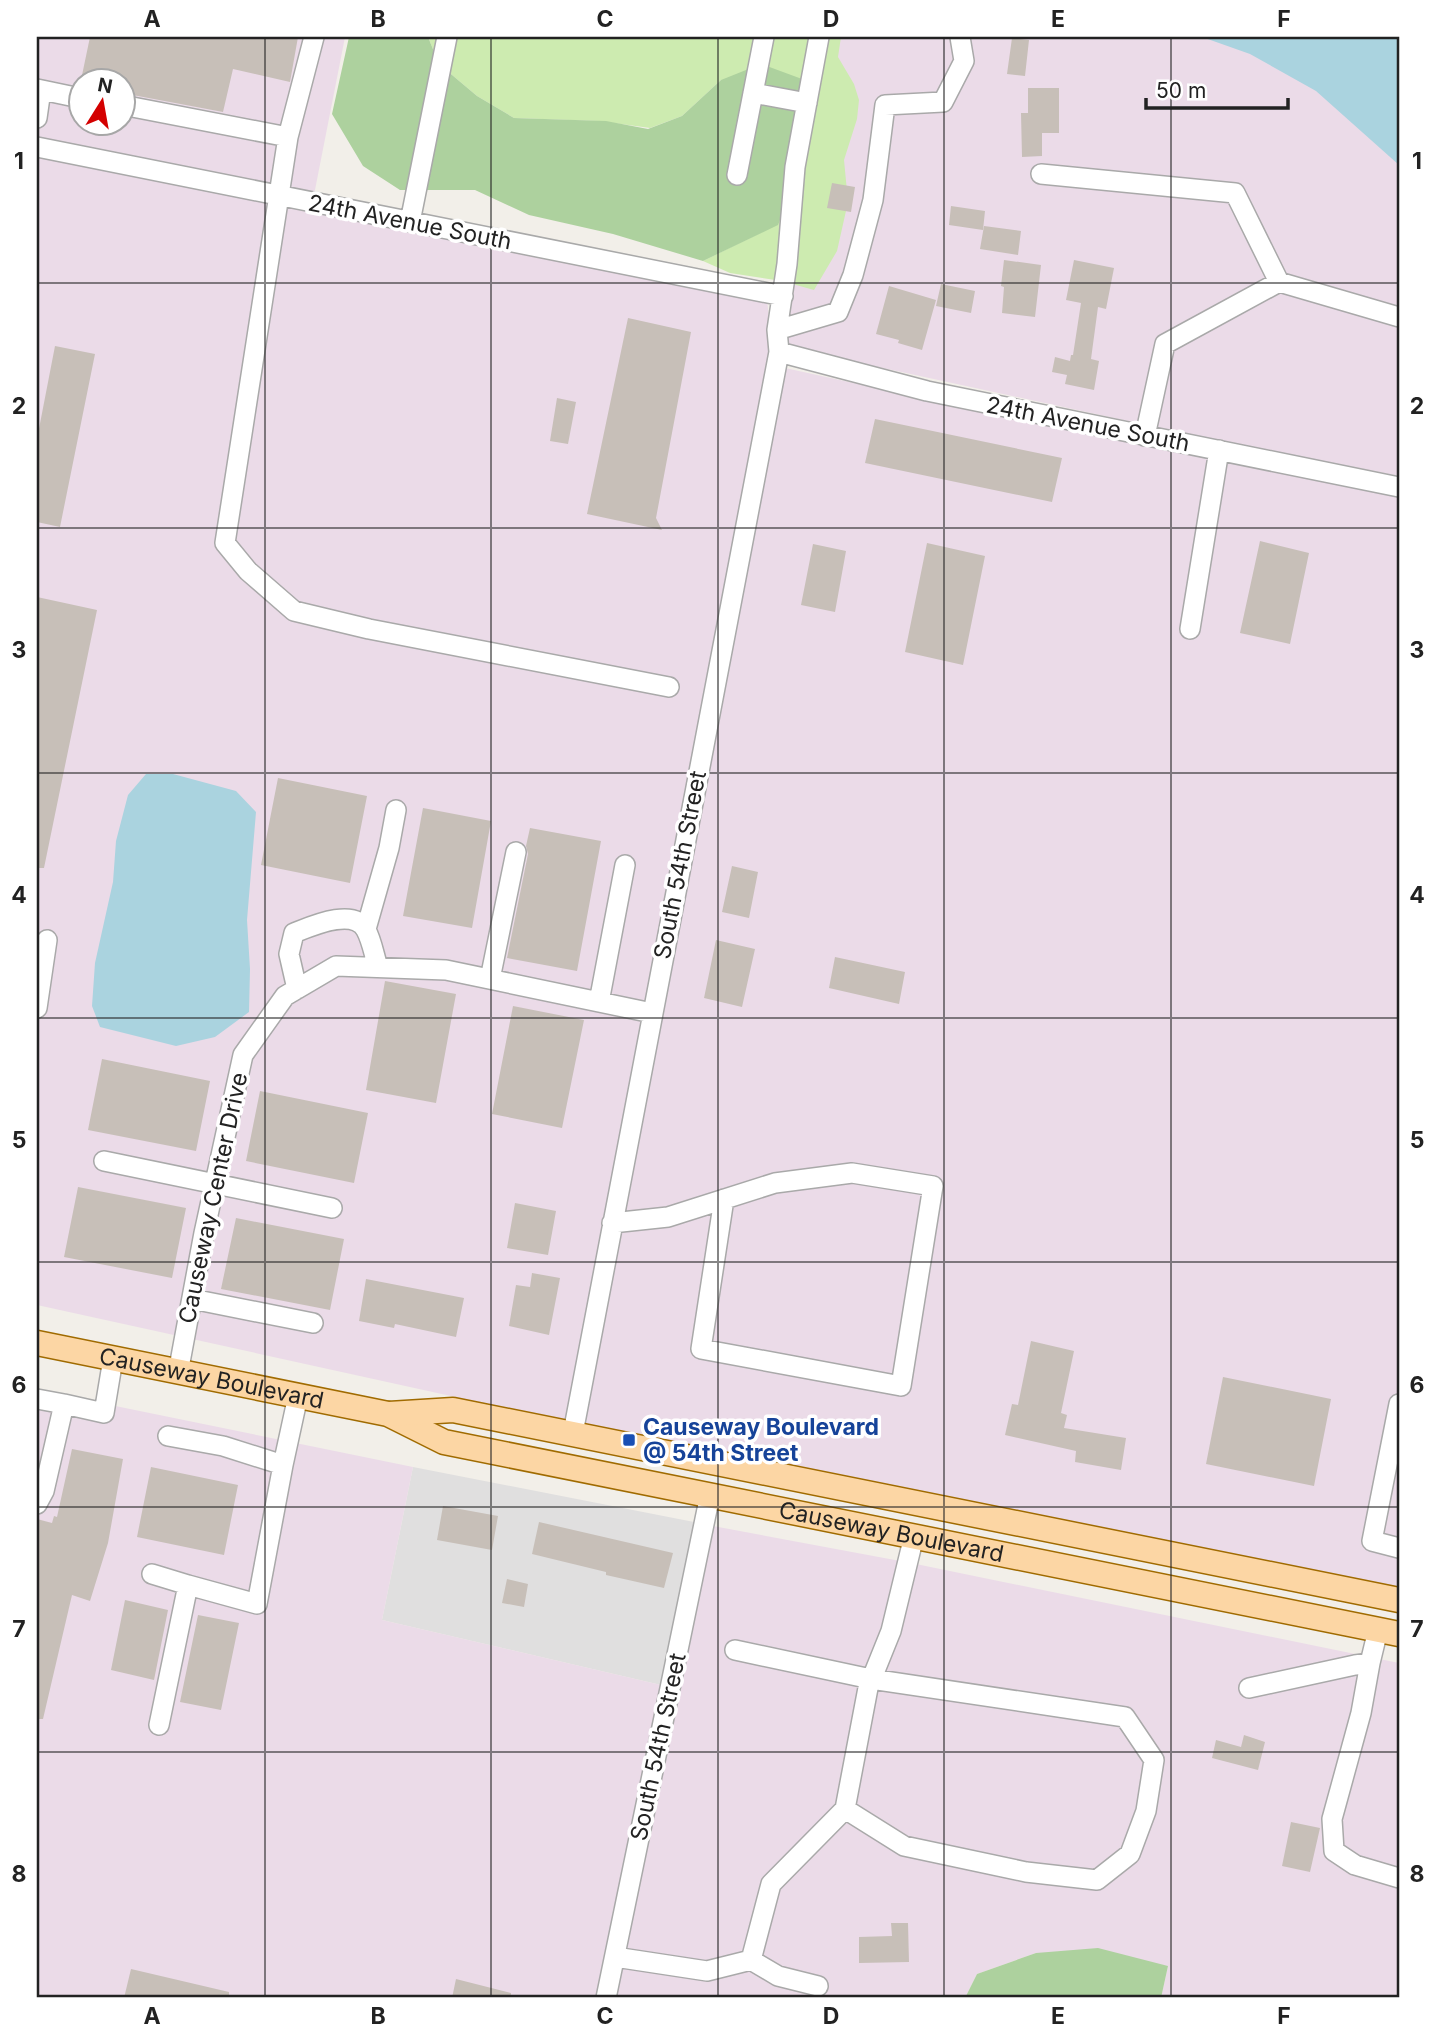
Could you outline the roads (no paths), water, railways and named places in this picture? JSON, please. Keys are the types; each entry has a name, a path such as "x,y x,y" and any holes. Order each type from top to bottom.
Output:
{"main road":[{"name":"Causeway Boulevard","path":"37,1343 388,1415 444,1442 1228,1599 1265,1590 1392,1627"},
{"name":"Causeway Boulevard","path":"388,1415 453,1410 1399,1600"},
{"path":"427,1433 473,1429 554,1446 564,1445 572,1433"},
{"path":"710,1495 713,1487 720,1483 964,1527 984,1516"}],"street":[{"path":"314,37 288,137 225,543 248,571 294,611 382,631 669,687"},
{"path":"410,222 447,37"},
{"path":"737,175 765,37"},
{"name":"South 54th Street","path":"572,1433 779,352 777,330 787,264 795,167 819,37"},
{"path":"777,330 838,312 853,275 873,200 885,105 943,102 964,61 960,37"},
{"path":"37,118 39,90 66,95"},
{"path":"753,93 807,103"},
{"path":"136,109 288,137"},
{"name":"24th Avenue South","path":"37,147 783,296"},
{"path":"1041,174 1235,192 1279,282"},
{"path":"1145,436 1165,344 1279,282 1399,317"},
{"name":"24th Avenue South","path":"779,352 927,391 1399,487"},
{"path":"1190,629 1219,450"},
{"path":"366,929 389,848 396,810"},
{"path":"490,979 516,852"},
{"path":"599,1002 625,865"},
{"path":"297,989 289,954 294,933 322,923 349,918 358,920 366,929 378,967"},
{"path":"37,1008 47,940"},
{"name":"Causeway Center Drive","path":"178,1373 243,1055 285,996 336,966 446,970 652,1013"},
{"path":"104,1161 332,1208"},
{"path":"612,1223 668,1217 724,1199 775,1183 852,1172 933,1186 901,1386 701,1349 724,1199"},
{"path":"192,1299 313,1323"},
{"path":"37,1399 104,1413 113,1359"},
{"path":"152,1574 257,1604 298,1396"},
{"path":"1399,1404 1372,1541 1399,1548"},
{"path":"37,1504 44,1491 64,1405"},
{"path":"168,1436 223,1446 283,1465"},
{"name":"South 54th Street","path":"606,1998 710,1495"},
{"path":"751,1960 771,1884 845,1809 868,1688 891,1631 914,1536"},
{"path":"159,1725 188,1585"},
{"path":"1392,1627 1370,1664 1361,1713 1332,1819 1334,1851 1355,1865 1399,1878"},
{"path":"735,1650 871,1679 1125,1717 1154,1760 1146,1811 1130,1854 1097,1880 1026,1872 904,1846 845,1809"},
{"path":"1249,1688 1370,1664"},
{"path":"615,1957 707,1971 751,1960 778,1976 818,1986"}],"water":[{"path":"1202,37 1399,37 1399,165 1316,91 1250,54"},
{"path":"146,774 173,774 236,791 256,812 247,920 249,1012 215,1037 176,1046 100,1027 92,1006 95,963 113,882 116,841 128,795"}],"place":[{"name":"Causeway Boulevard @ 54th Street","path":"629,1440"}]}
